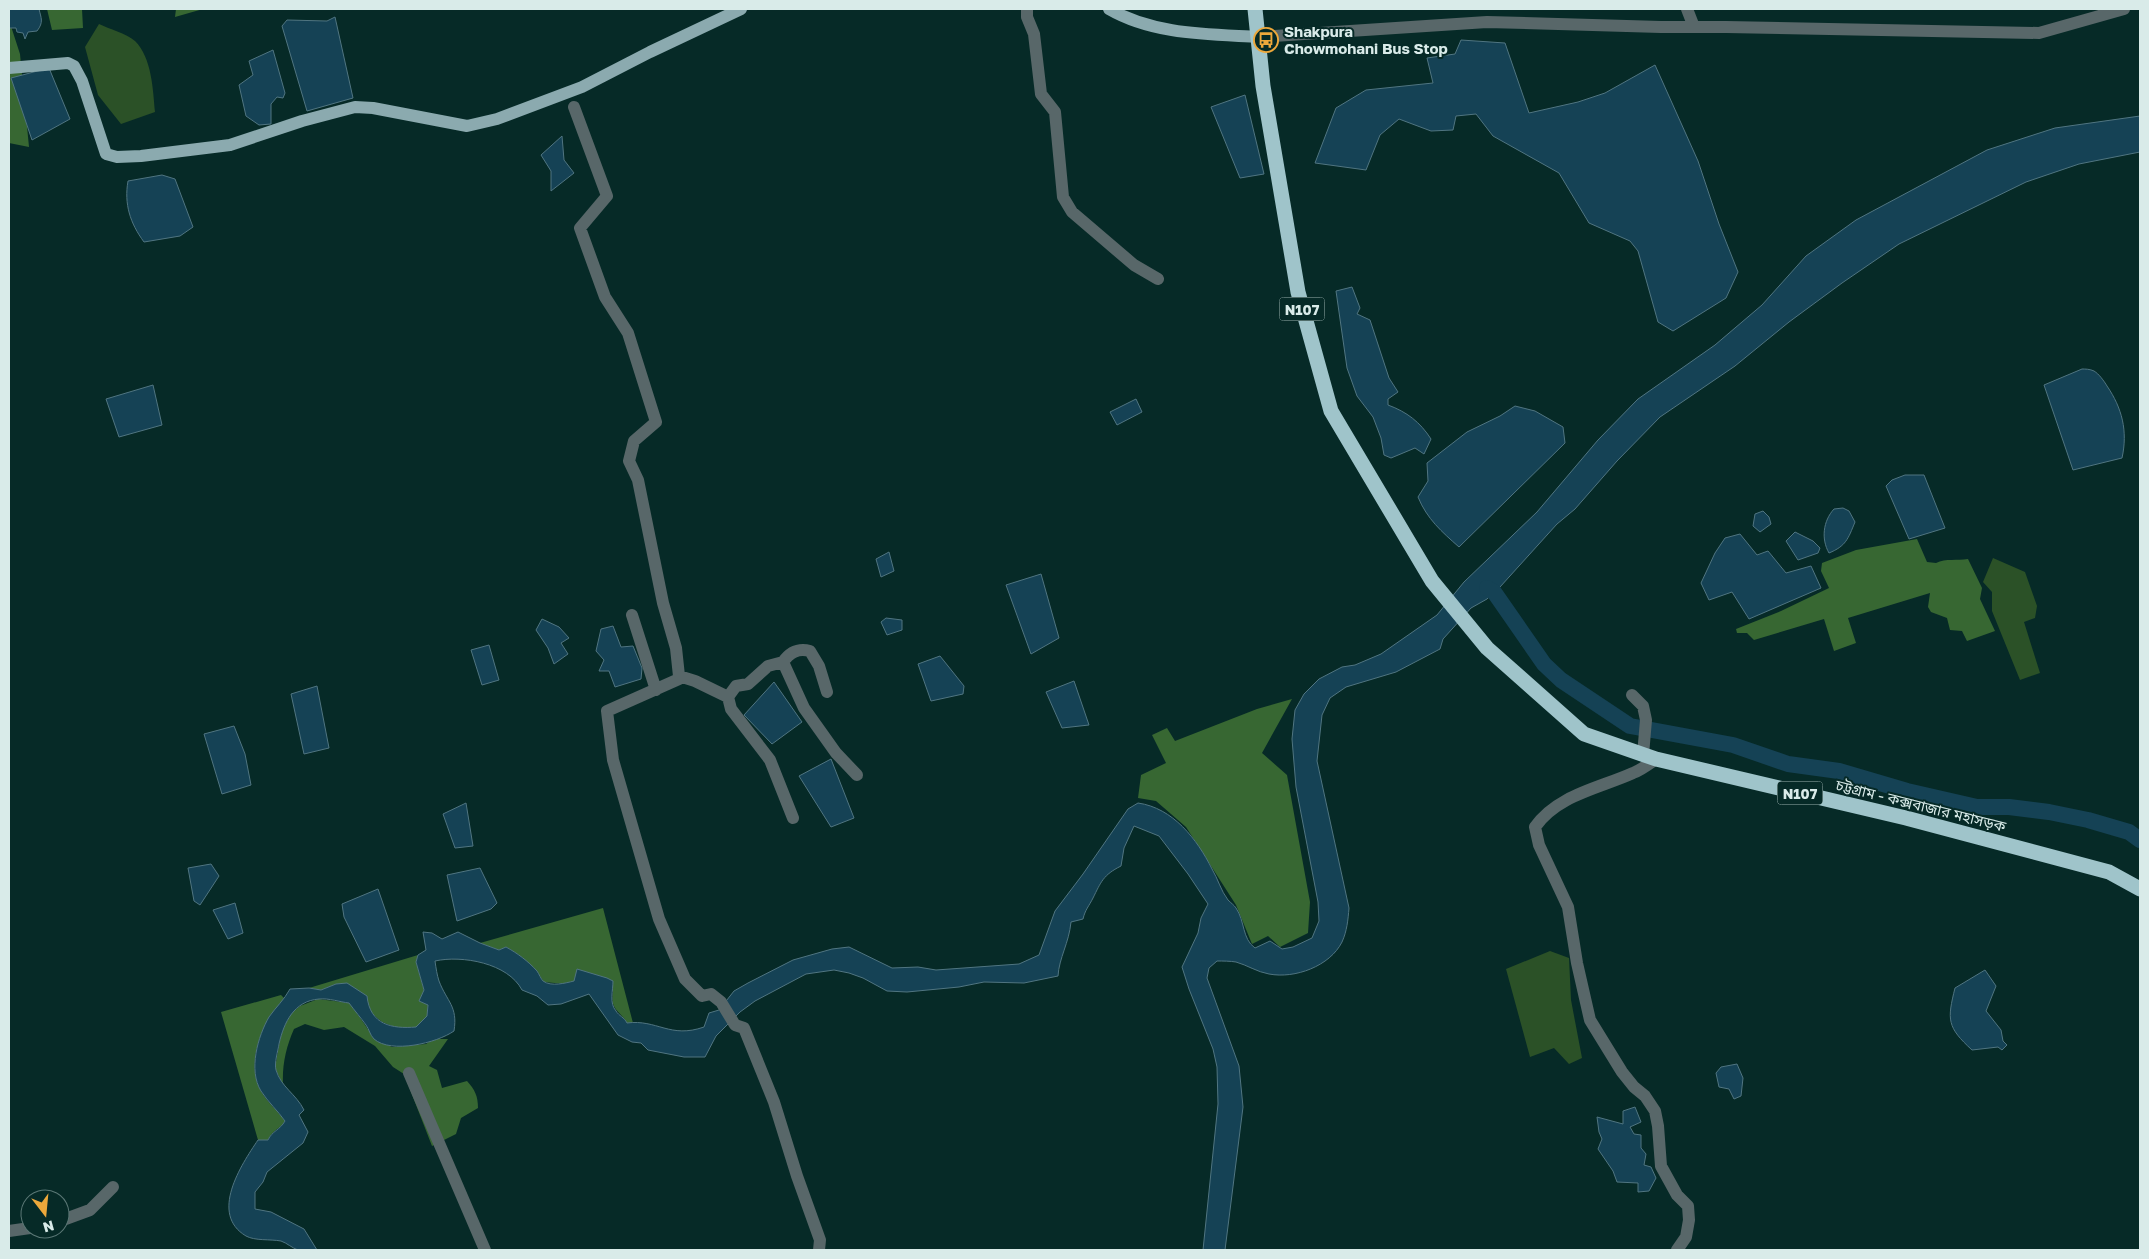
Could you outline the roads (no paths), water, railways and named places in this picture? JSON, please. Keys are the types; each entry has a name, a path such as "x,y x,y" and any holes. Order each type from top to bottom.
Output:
{"highway":[{"name":"N107","path":"1255,9 1259,37"},
{"name":"চট্টগ্রাম - কক্সবাজার মহাসড়ক","path":"1259,37 1263,86 1298,292 1331,411 1432,581 1486,648 1584,734 1650,757 1906,818 2109,872 2140,889"}],"main road":[{"path":"9,68 68,63 74,66 82,81 106,154 118,158 230,144 302,121 355,107 467,126 497,120 582,87 740,9"},
{"path":"1109,9 1135,22 1192,34 1259,37"}],"street":[{"path":"1027,9 1027,17 1034,34 1041,94 1056,112 1063,197 1072,212 1134,265 1158,278"},
{"path":"1687,9 1694,27"},
{"path":"1259,37 1486,22 2039,33 2124,9"},
{"path":"574,107 607,196 580,228 605,297 628,333 656,422 634,441 629,461 638,480 663,602 676,648 679,676 679,679 607,711 613,760 659,919 685,979 702,996 711,994 721,1002 735,1025 744,1028 774,1102 797,1176 820,1240 819,1250"},
{"path":"632,615 656,690"},
{"path":"728,697 736,686 748,684 768,666 783,662 788,654 802,648 810,651 818,666 827,692"},
{"path":"783,662 804,708 836,753 857,775"},
{"path":"679,676 695,681 728,697 732,709 770,760 793,818"},
{"path":"1632,695 1643,706 1646,720 1645,740 1650,757 1635,772 1564,801 1540,820 1535,827 1539,845 1568,907 1577,963 1590,1020 1622,1072 1634,1087 1645,1096 1655,1111 1661,1166 1677,1195 1688,1206 1689,1220 1686,1237 1677,1250"},
{"path":"409,1074 485,1250"},
{"path":"70,1217 90,1210 113,1187"}],"water":[{"path":"9,9 39,9 41,22 37,31 28,32 25,39 23,33 17,32 16,28 9,28"},
{"path":"335,17 353,98 307,111 282,26 287,20 327,21"},
{"path":"1461,40 1505,43 1529,113 1578,102 1605,93 1655,65 1698,161 1719,224 1738,272 1726,298 1673,331 1658,322 1638,251 1630,241 1589,223 1559,173 1493,136 1476,114 1456,116 1453,130 1431,131 1399,119 1380,135 1366,170 1315,163 1336,108 1366,90 1433,83 1427,58 1455,54"},
{"path":"273,50 285,93 283,98 277,97 271,104 271,124 259,125 246,116 239,85 253,75 249,61"},
{"path":"49,68 70,119 32,140 11,78"},
{"path":"1245,95 1264,174 1240,178 1211,107"},
{"path":"2140,116 2140,152 2079,164 2026,182 1899,244 1842,283 1789,322 1735,366 1660,417 1617,461 1575,509 1557,524 1500,587 1487,599 1471,608 1443,639 1440,649 1396,672 1346,687 1330,698 1322,715 1317,761 1349,908 1348,921 1342,942 1329,958 1311,969 1300,972 1279,975 1269,974 1236,962 1217,961 1209,968 1207,978 1239,1066 1243,1107 1225,1250 1203,1250 1218,1104 1217,1067 1213,1049 1182,967 1198,933 1201,918 1208,904 1159,836 1134,826 1124,848 1121,866 1103,879 1083,919 1071,922 1058,976 1024,983 984,982 959,987 907,992 887,991 863,978 834,970 806,974 755,1001 740,1012 716,1036 705,1057 684,1057 648,1050 641,1043 632,1042 618,1035 589,994 561,1004 548,1005 537,996 522,990 506,973 495,967 471,960 446,959 435,961 439,981 451,1004 455,1023 454,1031 426,1043 391,1046 374,1039 349,1003 319,999 303,1004 292,1014 284,1028 279,1044 276,1070 281,1081 304,1110 299,1115 308,1132 303,1143 267,1172 263,1182 255,1192 255,1209 271,1212 304,1229 317,1250 300,1251 281,1241 250,1238 235,1227 230,1215 229,1203 237,1176 258,1140 268,1140 285,1121 261,1091 255,1073 258,1043 269,1017 290,989 309,988 321,990 336,984 347,983 367,996 369,1006 377,1019 391,1026 416,1027 427,1016 428,1005 419,1001 424,990 416,962 418,955 426,950 423,932 432,933 442,939 458,932 499,950 506,947 537,971 543,981 550,984 574,981 577,969 607,978 613,981 612,1001 614,1008 627,1023 647,1024 682,1031 692,1030 704,1027 709,1013 719,1010 734,991 793,960 832,949 849,947 892,968 918,967 936,970 1019,964 1039,955 1055,911 1128,809 1138,803 1162,811 1173,818 1191,836 1206,858 1221,889 1239,913 1248,940 1255,948 1270,941 1282,949 1293,947 1312,938 1319,921 1318,902 1296,787 1292,739 1295,710 1304,694 1319,679 1342,667 1355,665 1381,654 1437,615 1464,582 1537,512 1598,440 1638,399 1715,345 1762,305 1806,256 1856,220 1987,150 2055,128"},
{"path":"562,136 564,160 574,173 551,191 551,171 541,155"},
{"path":"162,175 175,179 193,227 180,236 144,242 135,228 129,213 127,198 128,181"},
{"path":"1352,287 1360,308 1357,314 1370,320 1389,378 1398,392 1388,399 1388,405 1412,418 1427,433 1431,439 1424,454 1415,448 1391,458 1384,455 1381,438 1373,417 1357,396 1347,368 1336,291"},
{"path":"2082,369 2096,372 2117,403 2124,429 2124,448 2122,458 2073,470 2044,385"},
{"path":"153,385 162,425 119,437 106,399"},
{"path":"1136,399 1142,412 1117,425 1110,412"},
{"path":"1515,406 1535,411 1563,427 1565,443 1459,547 1430,519 1418,497 1428,481 1427,463 1467,432 1500,416"},
{"path":"1905,475 1924,475 1945,528 1909,539 1886,486 1892,480"},
{"path":"1843,508 1849,511 1855,522 1846,541 1839,548 1829,553 1824,536 1825,525 1834,509"},
{"path":"1763,511 1769,517 1771,524 1760,532 1753,526 1755,514"},
{"path":"1795,532 1813,541 1820,548 1818,553 1798,560 1786,541"},
{"path":"1740,534 1757,555 1768,551 1786,573 1811,566 1821,588 1749,619 1732,592 1709,600 1701,583 1715,553 1725,538"},
{"path":"889,552 894,571 881,577 876,559"},
{"path":"1041,574 1059,638 1031,654 1006,585"},
{"path":"886,618 902,620 902,630 887,635 881,622"},
{"path":"542,619 559,627 569,638 561,643 568,654 554,664 548,648 536,630"},
{"path":"613,626 621,647 633,646 642,668 641,679 615,687 609,671 599,671 604,660 596,651 601,629"},
{"path":"489,645 499,680 482,685 471,650"},
{"path":"940,656 964,686 963,694 931,701 918,664"},
{"path":"1074,681 1089,725 1062,728 1046,692"},
{"path":"774,682 802,722 772,744 744,715"},
{"path":"317,686 329,748 304,754 291,694"},
{"path":"234,726 245,754 251,785 222,794 204,734"},
{"path":"831,759 854,818 831,827 799,776"},
{"path":"466,803 473,846 455,848 443,814"},
{"path":"211,864 219,876 200,905 194,901 188,868"},
{"path":"480,868 497,903 491,909 457,921 447,875"},
{"path":"378,889 399,950 366,962 344,917 342,904"},
{"path":"235,903 243,933 228,939 213,910"},
{"path":"1985,970 1996,986 1986,1011 2001,1030 2003,1041 2007,1045 2002,1050 1998,1047 1972,1050 1958,1035 1951,1022 1950,1016 1955,988"},
{"path":"1737,1064 1743,1078 1741,1096 1734,1099 1729,1089 1719,1087 1716,1073 1721,1067"},
{"path":"1635,1107 1641,1122 1630,1127 1634,1134 1641,1135 1641,1148 1646,1154 1644,1165 1651,1167 1656,1178 1649,1191 1638,1192 1638,1183 1617,1182 1613,1171 1598,1149 1602,1139 1597,1117 1623,1124 1623,1111"}],"waterway":[{"path":"1487,588 1494,592 1544,664 1561,680 1630,726 1733,745 1788,764 1839,771 1907,791 1977,807 2009,807 2049,812 2088,820 2129,832 2140,840"}],"place":[{"name":"Shakpura Chowmohani Bus Stop","path":"1266,40"}]}
